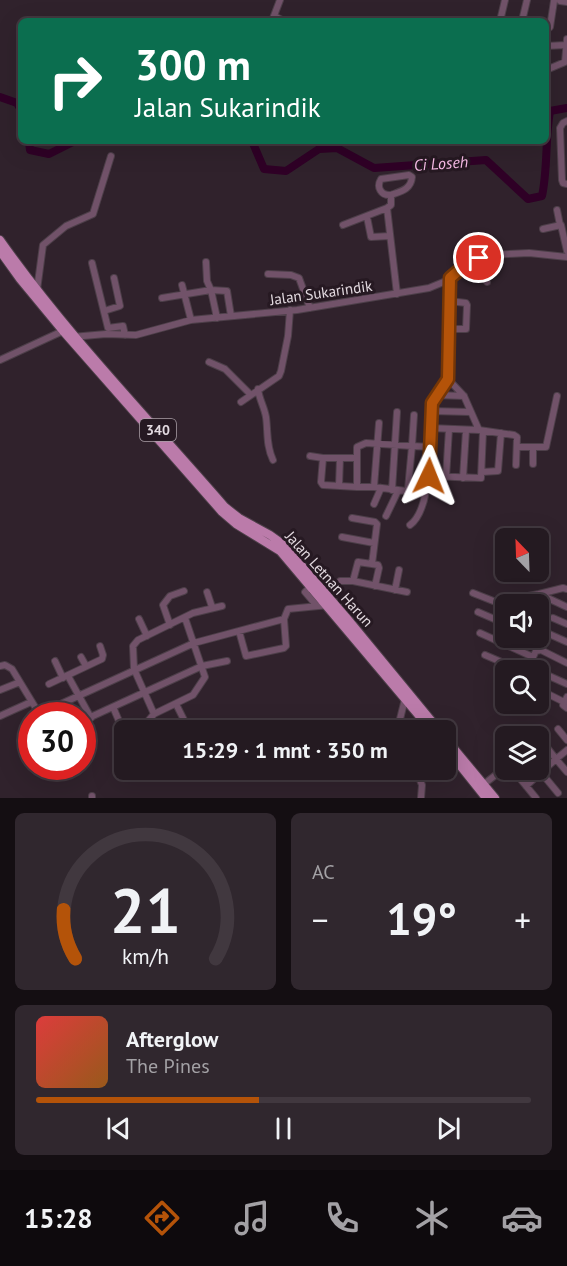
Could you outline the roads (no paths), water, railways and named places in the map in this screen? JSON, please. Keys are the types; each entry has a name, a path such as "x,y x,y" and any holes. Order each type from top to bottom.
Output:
{"main road":[{"name":"Jalan Letnan Harun","path":"0,240 65,329"},
{"name":"Jalan Letnan Harun","path":"0,251 20,279 225,507 284,545 326,593 331,604"},
{"name":"Jalan Letnan Harun","path":"152,428 222,512 236,524 280,550 310,586 331,604 423,720"},
{"name":"Jalan Letnan Harun","path":"404,694 429,720"},
{"path":"456,751 495,798"},
{"path":"456,760 486,798"}],"street":[{"path":"273,18 280,0"},
{"path":"501,18 505,0"},
{"path":"523,18 527,0"},
{"path":"549,28 554,0 564,1"},
{"path":"549,45 566,42 565,62 549,69"},
{"path":"567,121 560,128 564,157 562,180 567,184"},
{"path":"37,290 43,245 66,226 93,214 111,156"},
{"path":"409,175 412,177 407,189 391,195 381,193 379,181 381,178 409,175"},
{"path":"343,225 387,208 391,205 391,195"},
{"path":"387,208 397,294"},
{"path":"567,210 557,211 567,241 567,251"},
{"path":"367,217 371,237 390,236"},
{"path":"543,229 560,225"},
{"path":"472,242 487,282"},
{"name":"Jalan Sukarindik","path":"72,337 106,334 136,335 191,320 310,308 397,294 436,286 464,266 493,254 514,253 567,257"},
{"path":"206,262 207,281 218,318"},
{"path":"92,263 108,328 123,326 125,335"},
{"path":"268,274 291,275 299,278 310,308"},
{"path":"104,311 120,306 114,278"},
{"path":"410,525 420,513 429,476 432,403 448,379 450,278"},
{"path":"182,285 191,320"},
{"path":"162,298 211,290 228,292 231,316"},
{"path":"448,329 466,329 467,305 466,303 449,302"},
{"path":"241,402 279,376 288,336 290,310"},
{"path":"0,360 65,329"},
{"path":"209,362 225,369 251,395"},
{"path":"429,476 481,478 481,431 464,396 448,379"},
{"path":"258,389 259,400 266,413 268,446 273,459"},
{"path":"436,395 464,396"},
{"path":"517,447 546,447 557,396"},
{"path":"431,411 470,412"},
{"path":"386,516 395,490 397,412"},
{"path":"323,458 322,483 395,490 408,489 414,415"},
{"path":"374,504 378,488 379,423"},
{"path":"430,428 516,435 516,465"},
{"path":"446,477 449,429"},
{"path":"463,478 466,430"},
{"path":"482,472 498,471 501,433"},
{"path":"357,487 359,444 366,442 430,447"},
{"path":"533,448 533,464"},
{"path":"310,456 357,458"},
{"path":"339,486 340,458"},
{"path":"351,518 376,523 372,564"},
{"path":"342,537 374,543"},
{"path":"353,581 357,562 378,565 375,586"},
{"path":"395,590 399,570"},
{"path":"326,593 340,581 353,581 407,592"},
{"path":"310,586 305,592 317,606"},
{"path":"539,594 565,588"},
{"path":"170,625 163,609 164,602 170,596 184,591"},
{"path":"207,592 212,607"},
{"path":"473,593 493,601 486,615"},
{"path":"549,599 567,607"},
{"path":"239,631 246,656 284,648 286,646 284,619 288,609 331,604"},
{"path":"154,714 134,669 133,646 138,640 193,613 222,606"},
{"path":"478,612 495,619"},
{"path":"149,720 154,714 195,693 205,677 185,618"},
{"path":"553,618 567,624"},
{"path":"139,619 147,636"},
{"path":"68,702 134,669 194,643 284,619"},
{"path":"480,633 495,637"},
{"path":"549,634 567,642"},
{"path":"49,684 102,659 104,655 100,646"},
{"path":"518,648 533,657"},
{"path":"532,660 536,651 541,650 567,663"},
{"path":"485,655 497,660"},
{"path":"81,657 86,666"},
{"path":"55,661 82,702"},
{"path":"96,716 201,666 227,661"},
{"path":"0,666 10,667 31,702"},
{"path":"549,676 567,684"},
{"path":"0,690 20,682"},
{"path":"401,720 404,694"},
{"path":"549,694 566,702"},
{"path":"176,704 184,720"},
{"path":"113,707 119,720"},
{"path":"0,716 18,708"},
{"path":"558,729 567,740"},
{"path":"549,750 567,772"},
{"path":"549,764 567,750"},
{"path":"484,784 495,776"},
{"path":"420,780 421,798"},
{"path":"521,780 536,798"},
{"path":"526,786 532,780"},
{"path":"547,780 558,793"}],"waterway":[{"name":"Ci Loseh","path":"0,97 18,105"},
{"name":"Ci Loseh","path":"549,118 550,111 567,108"},
{"name":"Ci Loseh","path":"29,144 30,150 49,154 69,144"},
{"name":"Ci Loseh","path":"253,144 264,169 286,171 319,149 337,148 374,168 486,160 528,199 542,196 546,144"}]}
